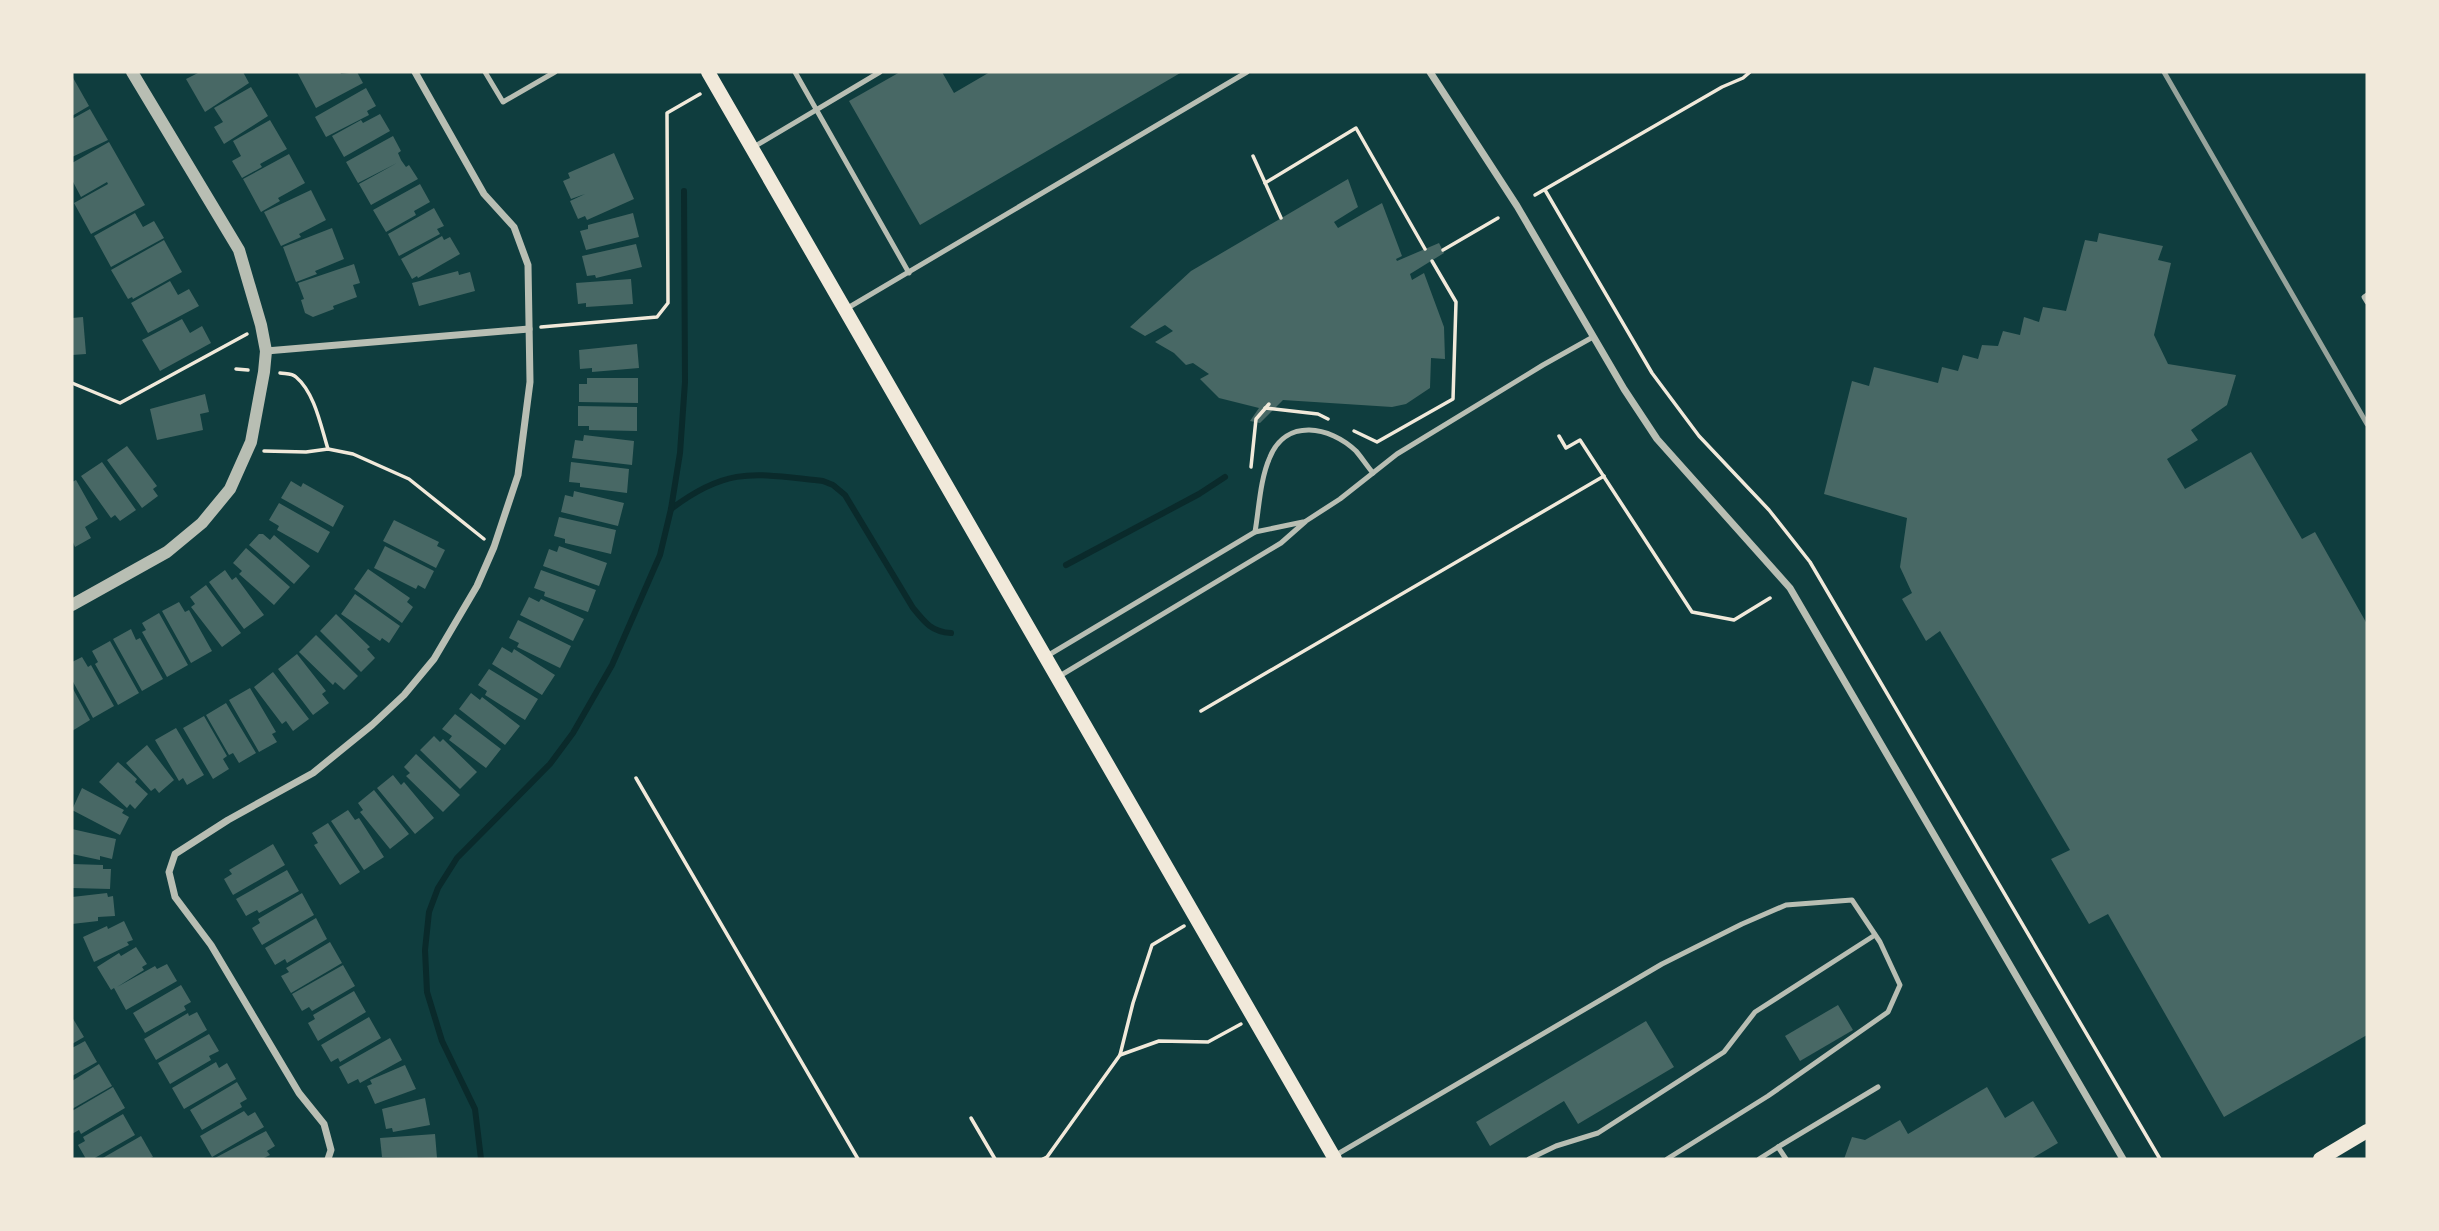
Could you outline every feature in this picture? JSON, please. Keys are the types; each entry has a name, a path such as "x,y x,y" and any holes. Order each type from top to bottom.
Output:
{"main road":[{"path":"708,72 1334,1158"},
{"path":"2320,1159 2367,1131"}],"street":[{"path":"72,605 167,551 201,523 230,489 251,442 264,372 265,351 261,325 239,250 132,72"},
{"path":"328,1159 331,1150 324,1124 299,1093 211,945 175,897 169,872 175,854 228,820 313,773 404,695 434,659 477,586 494,547 518,475 530,382 528,265 514,227 484,194 415,72"},
{"path":"1430,72 1517,206 1593,337 1657,439 1790,587 1802,605 1847,687 1889,754 2123,1159"},
{"path":"265,351 529,329"}],"lane":[{"path":"485,72 503,102 555,72"},
{"path":"794,72 909,273"},
{"path":"752,148 880,72"},
{"path":"846,309 1247,72"},
{"path":"2367,295 2364,297 2367,302"},
{"path":"1058,677 1281,543 1306,521 1419,441 1593,337"},
{"path":"1255,532 1268,460 1276,445 1287,434 1302,429 1319,431 1337,438 1354,450 1373,473"},
{"path":"1046,657 1255,532 1306,521"},
{"path":"1334,1158 1662,964 1742,924 1786,905 1852,900 1875,935 1900,985 1888,1012 1768,1096 1667,1159"},
{"path":"1529,1159 1556,1146 1598,1133 1724,1052 1755,1012 1875,935"},
{"path":"1759,1159 1878,1087"},
{"path":"1778,1147 1786,1159"}],"path":[{"path":"1535,195 1750,72"},
{"path":"529,329 657,317 668,303 667,113 716,85"},
{"path":"1265,183 1356,128 1425,249"},
{"path":"1253,156 1281,218"},
{"path":"1545,190 1669,398 1699,436 1769,510 1811,562 2160,1159"},
{"path":"1443,250 1498,218"},
{"path":"1353,431 1377,442 1453,399 1456,302 1432,261"},
{"path":"72,383 120,403 247,334"},
{"path":"291,374 298,378 308,393 328,449"},
{"path":"1251,467 1256,419 1269,404"},
{"path":"1265,408 1318,414 1330,420"},
{"path":"1559,436 1566,448 1580,439 1692,612 1734,620 1770,598"},
{"path":"275,453 328,449 353,454 408,479 475,533"},
{"path":"1200,711 1604,476"},
{"path":"636,778 858,1159"},
{"path":"1043,1159 1120,1055 1152,945 1196,918"},
{"path":"1120,1055 1159,1041 1208,1042 1253,1017"},
{"path":"971,1118 995,1159"}],"building":[{"path":"200,72 243,72 249,83 205,112 186,79"},
{"path":"297,72 357,72 363,83 316,108"},
{"path":"900,72 942,72 954,93 990,72 1182,72 920,225 849,101"},
{"path":"72,76 89,106 72,116"},
{"path":"251,87 268,116 224,144 214,127 223,122 214,108"},
{"path":"366,88 376,106 367,111 369,115 326,137 315,117"},
{"path":"90,109 108,140 72,157 72,119"},
{"path":"380,114 390,131 344,157 332,136 361,120 363,123"},
{"path":"270,120 287,149 242,178 232,161 241,156 233,141"},
{"path":"393,136 401,151 398,153 401,160 406,167 409,165 418,179 371,205 359,184 397,163 358,183 346,162"},
{"path":"109,142 145,205 91,234 74,203 108,184 107,182 81,197 72,180 72,163"},
{"path":"614,153 634,199 587,220 585,216 578,219 570,201 585,194 571,199 563,181 570,178 568,173"},
{"path":"289,154 305,183 278,198 280,201 261,212 243,179"},
{"path":"1348,179 1358,207 1334,222 1338,228 1382,203 1402,256 1396,259 1397,261 1439,243 1444,253 1410,274 1412,280 1424,273 1444,327 1445,359 1431,358 1430,388 1406,404 1392,407 1283,400 1260,423 1250,421 1259,408 1219,398 1200,379 1209,374 1193,363 1186,365 1174,353 1155,342 1173,331 1165,325 1145,336 1130,327 1191,271"},
{"path":"420,184 430,202 414,211 416,215 386,232 373,210"},
{"path":"311,190 326,220 299,234 301,237 281,246 264,212"},
{"path":"434,208 444,226 437,229 440,234 399,256 388,234"},
{"path":"135,213 143,227 154,221 164,238 111,267 94,236"},
{"path":"633,213 639,237 586,250 580,231 588,229 588,225"},
{"path":"332,228 344,259 296,282 283,247"},
{"path":"2099,233 2163,246 2158,260 2171,263 2154,335 2168,364 2236,375 2227,405 2191,430 2198,440 2167,459 2185,489 2251,452 2302,539 2315,532 2367,624 2367,1035 2224,1117 2108,914 2089,924 2051,859 2070,850 1940,631 1926,641 1902,599 1912,593 1900,567 1907,518 1824,494 1852,381 1869,386 1874,367 1938,383 1942,367 1958,371 1963,355 1978,359 1982,345 1998,346 2003,331 2020,335 2024,317 2039,322 2043,307 2066,311 2085,240 2097,242"},
{"path":"442,236 444,240 450,237 460,254 412,279 401,259"},
{"path":"164,240 182,272 133,299 128,299 111,270"},
{"path":"636,244 642,267 596,278 595,275 587,276 582,256"},
{"path":"354,264 360,283 353,285 357,297 313,317 305,313 301,300 304,299 298,283"},
{"path":"458,271 459,275 470,272 475,291 419,306 412,283"},
{"path":"631,279 633,304 586,307 586,303 578,304 576,283"},
{"path":"170,281 178,295 189,289 199,306 148,333 131,303"},
{"path":"83,317 86,354 72,355 72,318"},
{"path":"182,319 190,333 202,326 211,343 160,371 142,340"},
{"path":"637,344 639,368 592,372 592,368 580,369 579,350"},
{"path":"587,378 638,378 638,403 579,402 579,384 587,384"},
{"path":"205,394 209,412 200,414 203,430 157,440 150,409"},
{"path":"578,406 637,407 637,431 589,430 589,426 578,426"},
{"path":"584,435 634,441 632,465 572,458 575,440 583,441"},
{"path":"127,446 157,486 153,489 158,496 142,508 107,460"},
{"path":"102,462 136,510 120,521 115,515 111,518 81,476"},
{"path":"571,462 629,469 627,493 580,487 580,483 569,482"},
{"path":"76,480 98,519 85,527 91,538 75,547 72,540 72,482"},
{"path":"291,481 301,487 303,483 344,506 333,527 281,498"},
{"path":"574,491 624,503 618,526 561,512 565,495 573,497"},
{"path":"279,503 330,532 318,553 277,530 279,526 269,520"},
{"path":"559,517 616,530 611,554 565,543 565,539 554,536"},
{"path":"394,520 439,542 437,546 445,550 436,568 383,541"},
{"path":"259,534 270,540 274,535 310,566 294,584 249,545"},
{"path":"385,546 434,571 425,589 418,585 416,589 374,568"},
{"path":"559,546 607,563 599,586 543,566 549,549 557,552"},
{"path":"246,548 290,587 274,605 239,574 242,571 233,563"},
{"path":"368,569 410,598 407,602 413,607 402,623 354,589"},
{"path":"225,570 232,580 236,577 264,615 244,629 209,582"},
{"path":"541,570 596,590 588,612 544,596 545,592 534,588"},
{"path":"206,585 241,633 222,647 191,607 195,604 190,597"},
{"path":"355,594 400,626 389,643 382,638 380,641 341,614"},
{"path":"529,597 539,602 541,599 584,619 573,641 520,615"},
{"path":"179,602 185,612 189,610 212,651 191,663 162,611"},
{"path":"159,613 188,665 167,677 142,632 146,630 142,623"},
{"path":"336,614 370,647 367,649 375,658 361,672 320,631"},
{"path":"518,620 571,646 560,668 517,647 519,643 509,638"},
{"path":"131,629 136,640 140,638 163,679 142,691 113,639"},
{"path":"316,635 358,676 344,690 335,682 333,685 299,652"},
{"path":"110,641 139,693 118,705 95,664 98,662 92,651"},
{"path":"502,647 512,653 514,649 555,675 542,695 492,664"},
{"path":"297,654 326,691 322,694 329,703 313,715 278,669"},
{"path":"82,657 88,667 91,665 114,706 93,718 72,680 72,662"},
{"path":"489,669 538,699 525,720 485,695 487,691 478,685"},
{"path":"273,672 309,719 293,731 286,721 282,724 254,687"},
{"path":"72,687 90,720 72,731"},
{"path":"250,688 276,732 272,734 277,742 259,752 229,700"},
{"path":"471,693 480,700 482,697 520,726 505,745 459,709"},
{"path":"226,703 256,753 239,763 233,753 229,755 206,715"},
{"path":"455,714 501,749 486,768 449,740 452,736 442,729"},
{"path":"204,716 227,756 223,759 229,769 213,779 183,728"},
{"path":"176,728 204,775 187,785 183,778 179,781 155,740"},
{"path":"434,736 440,742 443,739 477,772 460,789 420,750"},
{"path":"147,745 174,780 159,793 155,788 151,791 126,763"},
{"path":"416,754 460,795 443,812 406,776 410,773 404,767"},
{"path":"118,762 137,779 135,782 148,794 135,809 130,804 127,808 99,782"},
{"path":"393,775 401,785 404,782 434,818 415,834 377,788"},
{"path":"82,788 124,810 122,813 129,817 120,835 72,810"},
{"path":"374,790 409,834 390,849 360,812 363,810 358,803"},
{"path":"348,810 355,820 359,818 384,857 364,870 331,821"},
{"path":"328,823 360,872 340,885 314,845 318,843 312,833"},
{"path":"72,829 116,839 112,859 100,856 100,860 72,854"},
{"path":"273,844 285,865 233,895 224,879 232,874 229,870"},
{"path":"72,864 103,865 103,869 111,869 110,889 72,888"},
{"path":"287,870 299,891 259,913 257,910 246,916 236,899"},
{"path":"107,893 108,897 113,896 115,916 98,917 98,921 72,924 72,897"},
{"path":"302,893 314,915 262,945 252,928 260,923 258,919"},
{"path":"316,918 327,939 287,963 285,959 275,965 265,948"},
{"path":"124,921 133,940 127,942 129,945 94,962 83,937"},
{"path":"330,942 342,963 291,993 281,976 289,972 286,968"},
{"path":"136,947 147,964 142,967 144,970 117,987 155,966 157,969 167,964 177,981 126,1010 114,988 111,990 97,967 119,953 121,956"},
{"path":"343,965 355,986 312,1011 309,1007 302,1011 292,994"},
{"path":"181,985 191,1002 184,1006 186,1010 145,1033 133,1013"},
{"path":"354,991 366,1012 318,1041 308,1023 315,1019 313,1015"},
{"path":"1838,1005 1853,1030 1800,1061 1785,1036"},
{"path":"197,1012 207,1030 156,1060 144,1039 188,1013 189,1016"},
{"path":"72,1017 84,1037 72,1044"},
{"path":"369,1017 381,1038 340,1062 338,1058 331,1062 321,1045"},
{"path":"1646,1021 1674,1067 1578,1124 1564,1101 1490,1146 1476,1122"},
{"path":"209,1034 219,1051 209,1056 211,1060 170,1084 158,1063"},
{"path":"390,1038 402,1060 360,1083 358,1079 348,1084 339,1067"},
{"path":"85,1041 97,1062 72,1076 72,1048"},
{"path":"216,1062 219,1068 227,1063 236,1079 184,1109 172,1088"},
{"path":"99,1064 112,1086 72,1109 72,1081"},
{"path":"405,1065 416,1089 375,1104 367,1086 372,1084 370,1080"},
{"path":"237,1082 247,1099 240,1103 242,1107 202,1130 190,1110"},
{"path":"113,1087 125,1108 81,1134 79,1130 72,1134 72,1111"},
{"path":"1987,1087 2005,1118 2033,1101 2058,1143 2031,1159 1844,1159 1852,1137 1865,1140 1900,1120 1908,1134"},
{"path":"425,1098 430,1125 393,1132 392,1128 386,1129 382,1109"},
{"path":"244,1111 248,1116 255,1112 264,1127 212,1157 200,1136"},
{"path":"123,1114 135,1135 93,1159 86,1159 78,1145 85,1141 83,1137"},
{"path":"266,1131 275,1146 267,1151 270,1155 262,1159 213,1159"},
{"path":"435,1134 437,1158 382,1157 380,1138"},
{"path":"141,1136 153,1157 101,1159"}],"waterway":[{"path":"481,1159 475,1109 442,1041 427,992 425,950 429,912 438,888 457,858 550,764 573,733 612,665 660,555 680,453 685,382 684,191"},
{"path":"671,509 710,485 744,476 779,476 823,481 833,485 845,495 913,608 929,626 951,633"},
{"path":"1066,565 1199,494 1225,477"}],"railway":[{"path":"2164,72 2367,424"}]}
